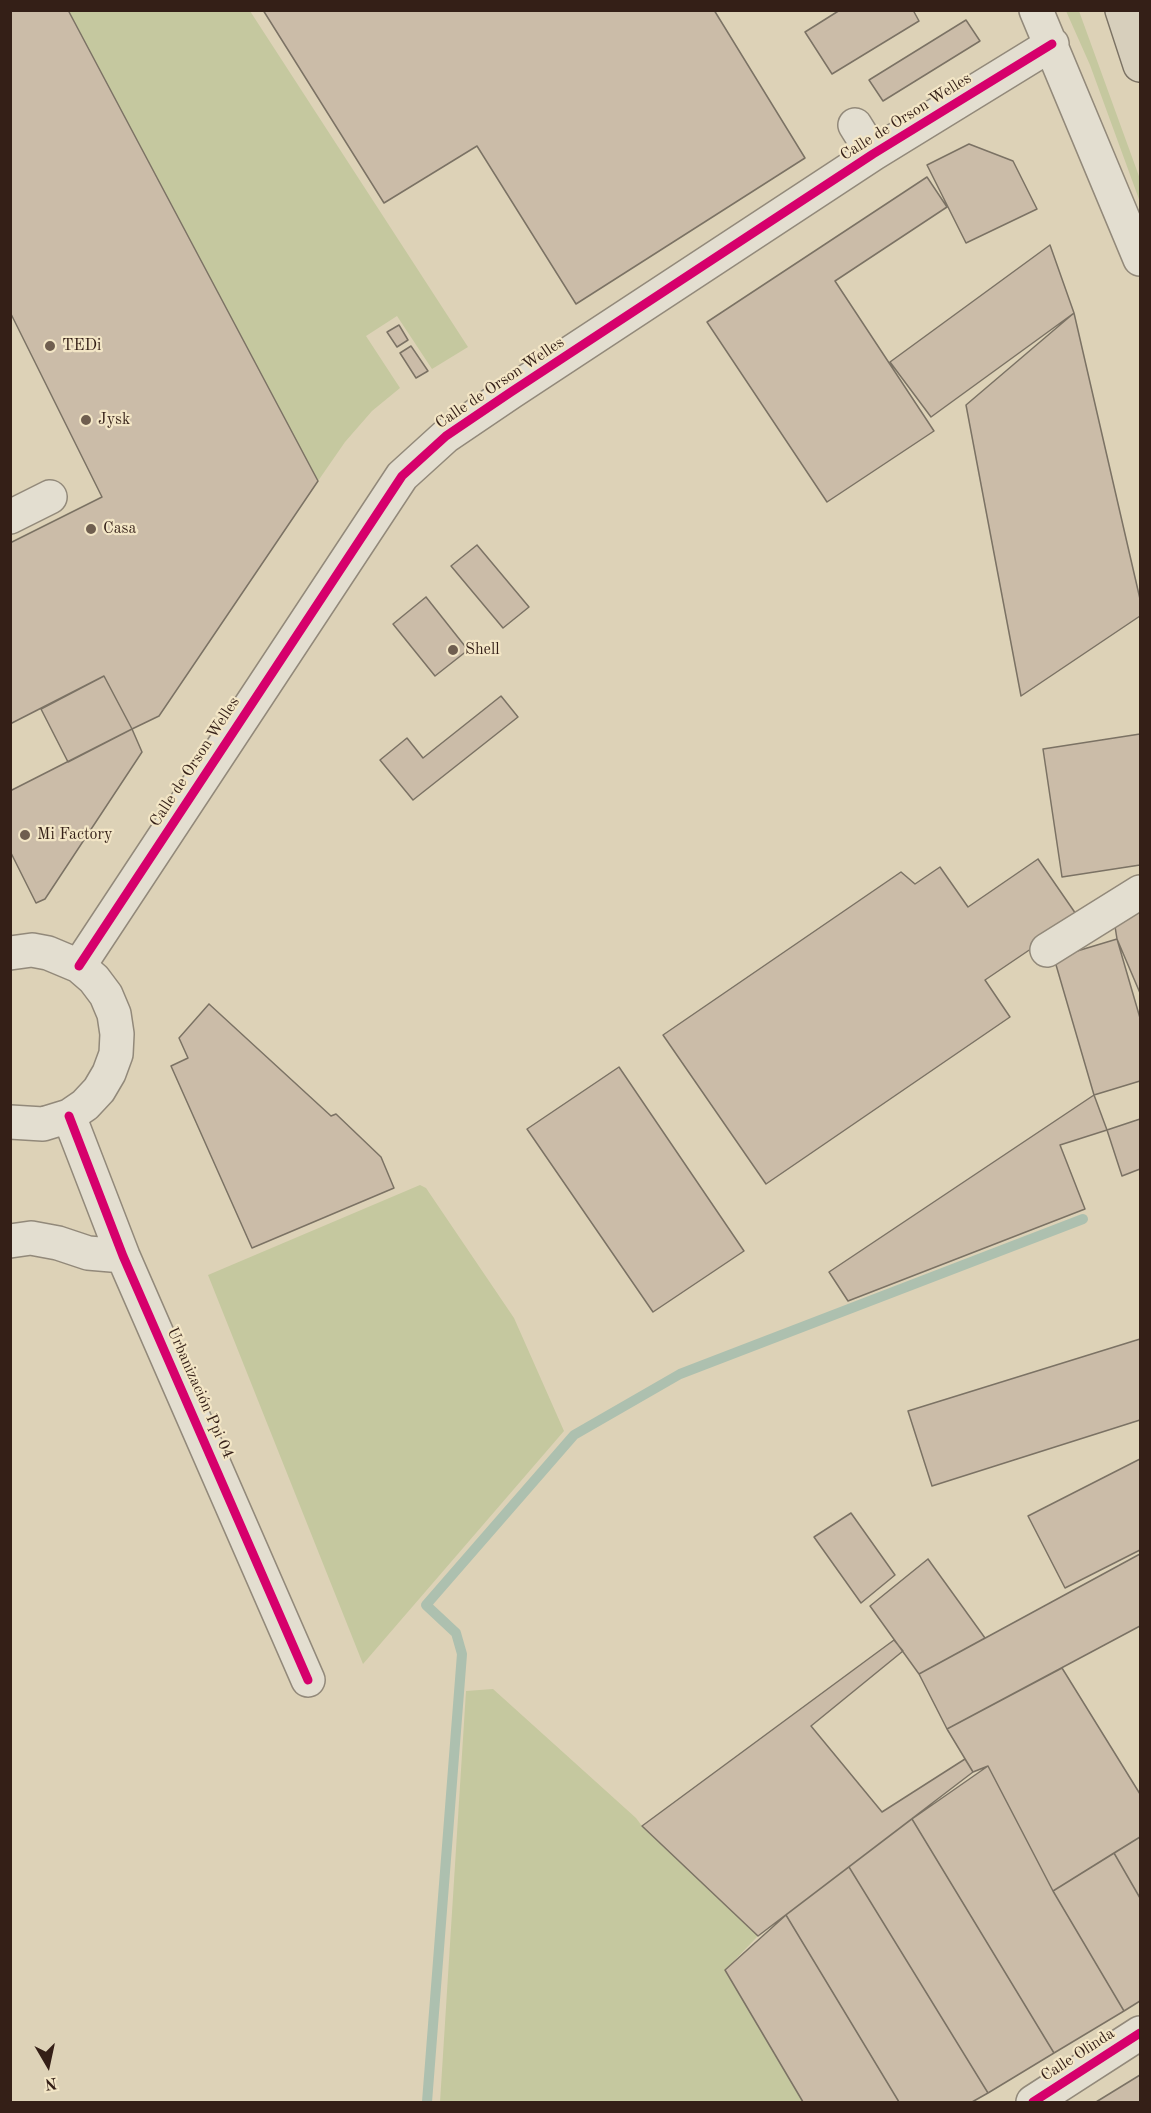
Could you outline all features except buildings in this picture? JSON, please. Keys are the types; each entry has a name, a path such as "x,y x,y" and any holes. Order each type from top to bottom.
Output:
{"highway":[{"path":"1122,10 1140,65"}],"street":[{"path":"1036,10 1140,259"},
{"name":"Calle de Orson Welles","path":"79,966 402,476 446,436 873,154 1052,44"},
{"path":"855,125 873,154"},
{"path":"10,517 50,497"},
{"path":"1047,950 1140,892"},
{"path":"12,951 48,953 79,966 94,979 106,995 115,1024 116,1054 110,1073 86,1105 69,1116 13,1131"},
{"name":"Urbanización Ppi 04","path":"69,1116 123,1256 308,1680"},
{"path":"10,1241 31,1238 58,1243 88,1253 123,1256"},
{"name":"Calle Olinda","path":"1033,2103 1140,2033"}],"green space":[{"path":"68,11 250,11 468,347 432,369 397,316 366,336 400,388 372,411 345,442 318,481"},
{"path":"1066,11 1079,11 1140,179 1140,202 1090,65"},
{"path":"420,1185 426,1188 514,1318 564,1431 363,1664 208,1275"},
{"path":"493,1689 636,1818 758,1936 725,1970 803,2102 440,2102 466,1691"}],"waterway":[{"path":"427,2102 462,1654 456,1633 426,1605 574,1435 680,1374 1083,1219"}],"cycle path":[{"path":"79,966 402,476 446,436 511,392 873,154 1052,44"},
{"path":"69,1116 123,1256 308,1680"},
{"path":"1033,2102 1140,2033"}],"place":[{"name":"TEDi","path":"50,346"},
{"name":"Jysk","path":"86,420"},
{"name":"Casa","path":"91,529"},
{"name":"Shell","path":"453,650"},
{"name":"Mi Factory","path":"25,835"}]}
